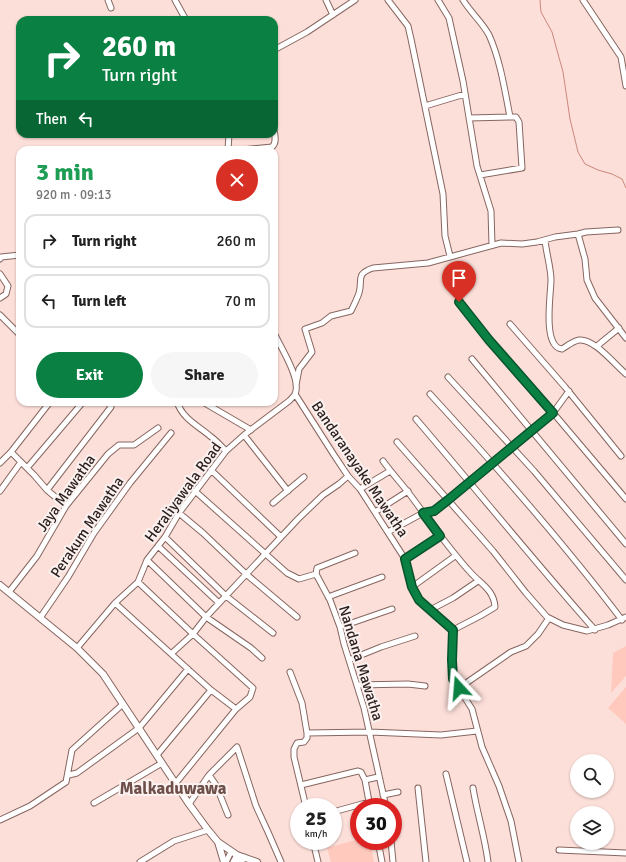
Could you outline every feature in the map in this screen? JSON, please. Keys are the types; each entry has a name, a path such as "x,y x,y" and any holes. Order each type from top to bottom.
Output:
{"main road":[{"path":"0,585 77,648 103,674 175,784 218,842 234,853 257,862"},
{"path":"218,842 225,862"},
{"path":"237,862 245,858"}],"street":[{"path":"108,0 111,8"},
{"path":"175,0 184,16"},
{"path":"326,0 333,15"},
{"path":"278,48 355,0"},
{"path":"388,0 408,26 443,194 445,236 450,256"},
{"path":"438,0 449,18 480,175 491,211 492,245"},
{"path":"463,0 482,24 489,36 504,86 510,117"},
{"path":"583,0 621,57 626,86"},
{"path":"425,106 465,94"},
{"path":"469,118 516,117 519,122 522,168 480,175"},
{"path":"295,394 299,369 312,352 305,330 322,323 331,316 351,311 359,292 360,278 364,271 373,268 428,263 500,243 522,244 586,232 618,230"},
{"path":"578,234 585,259 587,280 595,298 626,338"},
{"path":"545,240 551,278 548,326 554,344 562,349 576,341 584,340 597,346 626,374"},
{"path":"0,259 1,257 16,255"},
{"path":"0,274 8,286 6,294 0,298"},
{"path":"459,302 489,340 626,499"},
{"path":"0,314 16,331"},
{"path":"510,324 569,391 621,456"},
{"path":"597,346 619,328"},
{"path":"278,341 291,366 296,385"},
{"path":"472,360 626,544"},
{"path":"448,376 512,446 626,580"},
{"path":"388,532 423,513 434,511 553,413 569,391"},
{"name":"Heraliyawala Road","path":"77,648 115,603 138,582 148,560 165,537 179,513 226,451 244,435 289,401 295,394"},
{"name":"Bandaranayake Mawatha","path":"295,394 348,476 360,489 405,559 412,587 419,600 453,630"},
{"path":"397,442 493,552 526,594 549,618 563,625 580,630 595,630 624,618 492,463 430,394"},
{"path":"0,463 11,452 47,406"},
{"path":"28,468 80,406"},
{"path":"47,490 110,406"},
{"path":"179,406 188,420 209,435 226,451"},
{"path":"210,406 251,430"},
{"path":"416,419 470,481 559,590 595,630"},
{"name":"Jaya Mawatha","path":"9,592 37,556 66,506 108,454 119,446 134,445 142,441 158,428"},
{"name":"Perakum Mawatha","path":"40,618 68,577 94,533 130,483 171,433"},
{"path":"244,435 288,491"},
{"path":"11,452 28,468 47,490 66,506"},
{"path":"383,461 455,556 478,581 487,588 495,600 495,607 453,630 453,679 472,708 482,747 499,786 511,821 519,862"},
{"path":"0,491 21,462"},
{"path":"211,470 281,537"},
{"path":"360,489 390,471"},
{"path":"172,654 193,634 206,617 281,537 323,495 348,476"},
{"path":"273,503 304,477"},
{"path":"195,491 287,573 299,579 316,574 317,568 355,553"},
{"path":"375,512 408,492"},
{"path":"179,513 203,533 246,574 297,617"},
{"path":"405,559 440,536"},
{"path":"165,537 226,596 272,633"},
{"path":"158,546 219,603"},
{"path":"412,587 455,556"},
{"path":"148,560 206,617 251,648 262,658"},
{"name":"Nandana Mawatha","path":"316,574 328,597 340,627 370,732 378,777 384,798"},
{"path":"328,597 382,577"},
{"path":"430,610 453,598 478,581"},
{"path":"138,582 252,688 250,697 236,709 175,784"},
{"path":"115,603 211,690 236,709"},
{"path":"340,627 392,610"},
{"path":"459,688 511,652 526,646 538,634 549,618"},
{"path":"349,660 381,647 415,636"},
{"path":"68,775 77,773 139,728 188,669"},
{"path":"290,672 302,703 307,733 307,738 304,742 297,743 294,749 294,757 304,798"},
{"path":"357,685 408,684 425,686"},
{"path":"157,755 211,690"},
{"path":"0,820 30,806 64,785 68,775 72,750 123,704"},
{"path":"307,733 370,732 441,735 477,731"},
{"path":"189,804 209,775 237,747 256,806 281,862"},
{"path":"94,803 162,763"},
{"path":"300,785 358,771 361,772 365,780 369,798"},
{"path":"446,774 467,862"},
{"path":"209,775 216,785 228,815"},
{"path":"365,780 378,777"},
{"path":"418,788 426,862"},
{"path":"473,788 488,862"},
{"path":"383,795 398,792"},
{"path":"140,862 174,841 208,830"},
{"path":"315,850 318,862"},
{"path":"380,850 382,862"},
{"path":"392,850 393,862"},
{"path":"559,850 626,853"},
{"path":"225,862 234,853"},
{"path":"233,862 234,853"}],"shaded area":[{"path":"626,646 626,676 611,693 613,653"},
{"path":"626,687 626,724 608,708"},
{"path":"350,842 350,850 372,850 374,862 331,862 328,850 342,850 342,844"}],"waterway":[{"path":"540,0 541,12 552,32 563,72 570,119 578,152 585,164 622,179 626,188"}],"district":[{"name":"Malkaduwawa","path":"173,788"}],"route":[{"path":"459,302 489,340 553,413 434,511 423,513 440,536 405,559 412,587 419,600 453,630 453,679 459,688"}]}
